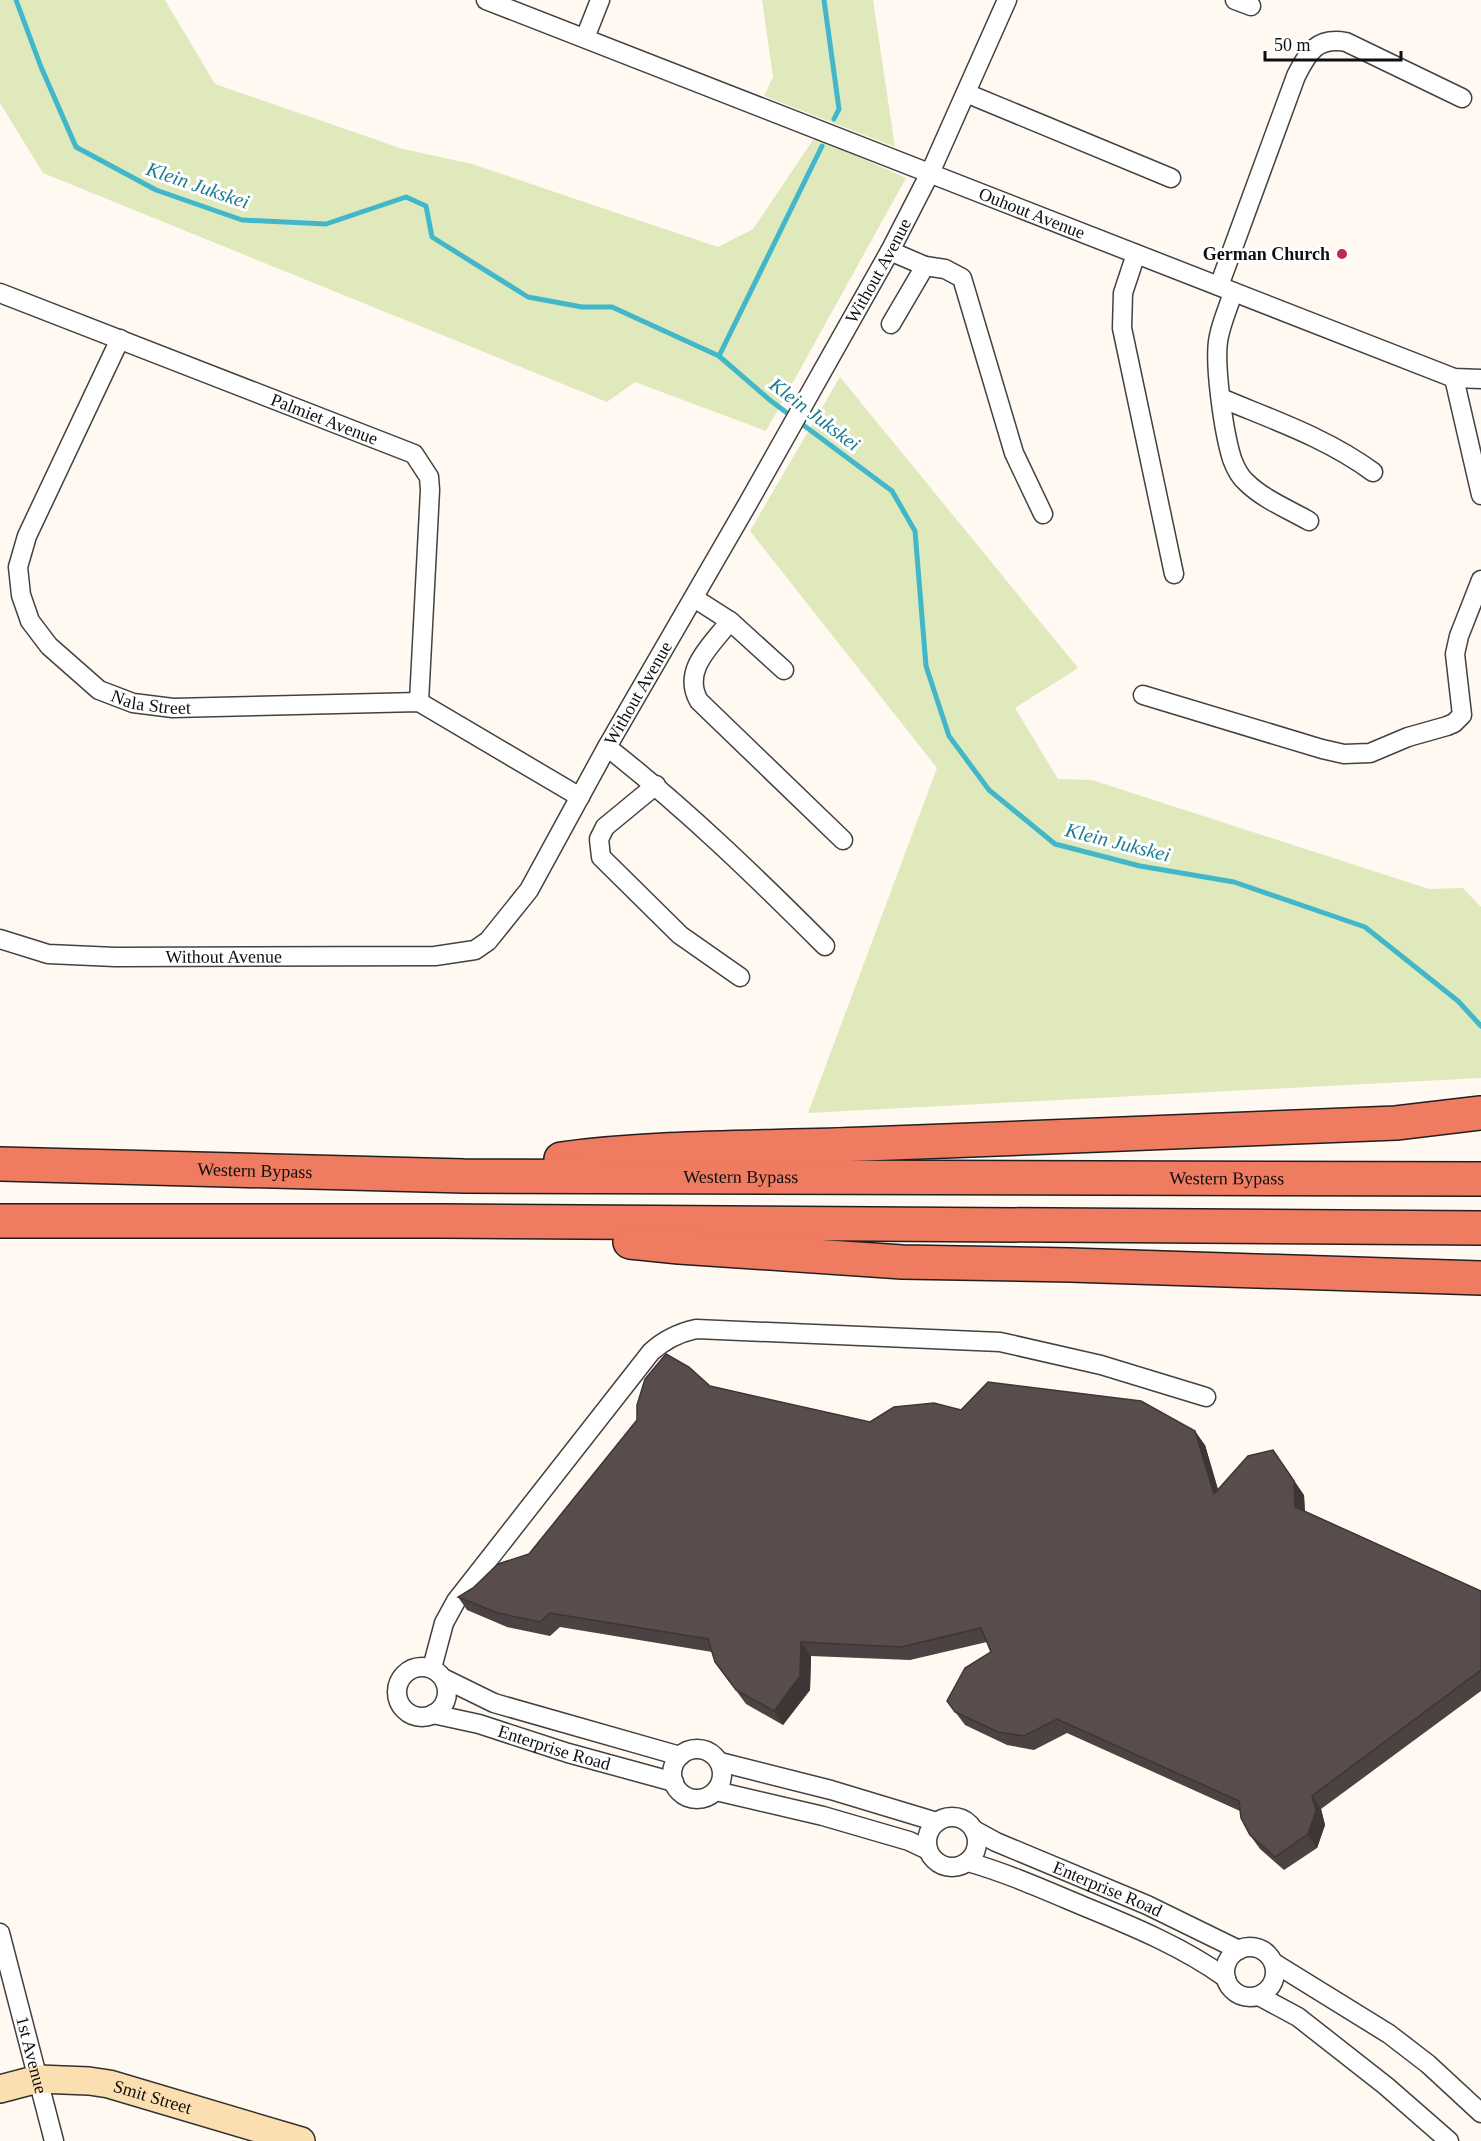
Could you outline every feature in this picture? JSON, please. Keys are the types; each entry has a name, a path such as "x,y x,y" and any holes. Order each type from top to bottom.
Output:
{"highway":[{"path":"464,1176 537,1162 598,1154 668,1149 862,1144 1363,1124 1452,1118 1481,1113"},
{"name":"Western Bypass","path":"0,1164 464,1176 1481,1179"},
{"path":"0,1221 443,1221 1481,1228"},
{"path":"443,1221 679,1247 902,1262 1481,1278"}],"street":[{"name":"Ouhout Avenue","path":"486,0 1454,378 1481,379"},
{"path":"585,38 600,0"},
{"name":"Without Avenue","path":"0,939 48,954 115,957 435,957 475,950 488,941 529,890 607,747 890,251 930,173 1007,0"},
{"path":"1309,521 1257,491 1245,482 1237,471 1232,458 1221,398 1217,356 1226,289 1296,76 1312,50 1322,43 1333,40 1346,42 1462,98"},
{"path":"966,93 1171,178"},
{"path":"890,251 925,266 955,273 962,278 1014,453 1043,514"},
{"path":"1136,254 1123,293 1122,328 1174,574"},
{"path":"891,324 925,266"},
{"name":"Palmiet Avenue","path":"0,293 414,454 429,477 430,490 419,702"},
{"name":"Nala Street","path":"120,339 27,536 18,567 21,594 30,621 49,646 99,690 133,703 173,708 419,702"},
{"path":"1454,378 1481,495"},
{"path":"1221,398 1316,438 1350,455 1373,472"},
{"path":"1143,695 1322,749 1344,754 1370,753 1408,736 1447,726 1459,719 1462,709 1455,654 1459,636 1481,580"},
{"path":"694,598 730,621 784,670"},
{"path":"730,621 698,663 692,681 694,692 699,700 843,840"},
{"path":"419,702 580,797"},
{"path":"607,747 656,785 825,946"},
{"path":"656,785 605,827 599,838 601,857 680,935 740,977"},
{"path":"438,1674 444,1623 456,1601 499,1543 651,1352 662,1342 683,1332 696,1329 1000,1342 1101,1365 1206,1397"},
{"path":"423,1666 438,1674 447,1688 444,1705 434,1714 423,1717 408,1712 398,1700 397,1692 402,1677 408,1671 423,1666"},
{"name":"Enterprise Road","path":"438,1674 494,1703 680,1756"},
{"name":"Enterprise Road","path":"434,1714 478,1724 558,1750 674,1782"},
{"path":"698,1749 714,1755 720,1762 722,1779 716,1791 706,1798 690,1798 683,1795 674,1782 673,1767 680,1756 690,1750 698,1749"},
{"path":"720,1762 831,1790 937,1822"},
{"path":"716,1791 823,1816 909,1841 928,1850"},
{"path":"952,1817 969,1823 974,1830 977,1847 968,1862 960,1866 944,1866 932,1857 928,1850 928,1834 937,1822 952,1817"},
{"name":"Enterprise Road","path":"974,1830 996,1842 1147,1905 1239,1950"},
{"name":"Enterprise Road","path":"968,1862 1115,1919 1208,1965 1226,1978"},
{"name":"1st Avenue","path":"0,1933 54,2141"},
{"path":"1274,1963 1275,1977 1272,1985 1267,1992 1259,1996 1238,1994 1230,1987 1226,1978 1226,1964 1230,1957 1239,1950 1251,1947 1260,1949 1267,1953 1274,1963 1389,2034 1428,2064 1481,2113"},
{"path":"1259,1996 1306,2023 1386,2086 1449,2141"},
{"name":"Smit Street","path":"0,2089 38,2079 109,2084 301,2141"}],"green space":[{"path":"0,0 165,0 215,84 403,149 472,164 718,247 753,229 815,137 906,178 766,431 635,382 607,402 43,173 0,103"},
{"path":"762,0 873,0 895,147 764,96 773,77"},
{"path":"840,377 1078,668 1015,708 1058,779 1092,780 1429,889 1463,888 1481,907 1481,1078 808,1113 937,768 750,531"}],"building":[{"path":"666,1354 689,1367 710,1386 870,1422 894,1407 934,1403 961,1410 988,1382 1141,1401 1195,1431 1214,1494 1248,1456 1273,1450 1294,1481 1295,1507 1481,1591 1481,1670 1312,1796 1316,1811 1308,1834 1275,1857 1250,1835 1241,1818 1239,1801 1057,1719 1024,1736 998,1732 955,1712 947,1701 965,1668 991,1652 981,1628 901,1647 801,1642 800,1676 774,1711 736,1690 715,1662 708,1639 550,1613 540,1622 498,1613 458,1597 473,1588 498,1564 529,1554 637,1420 637,1405 645,1379"}],"waterway":[{"name":"Klein Jukskei","path":"16,0 41,67 76,147 156,190 242,220 326,224 406,197 426,206 432,237 528,297 582,307 612,307 719,356 771,401 892,491 915,531 926,666 949,736 989,790 1055,844 1140,866 1234,882 1365,927 1458,1001 1481,1026"},
{"path":"824,0 839,109 834,119"},
{"path":"719,356 822,146"}],"place":[{"name":"German Church","path":"1342,254"}]}
